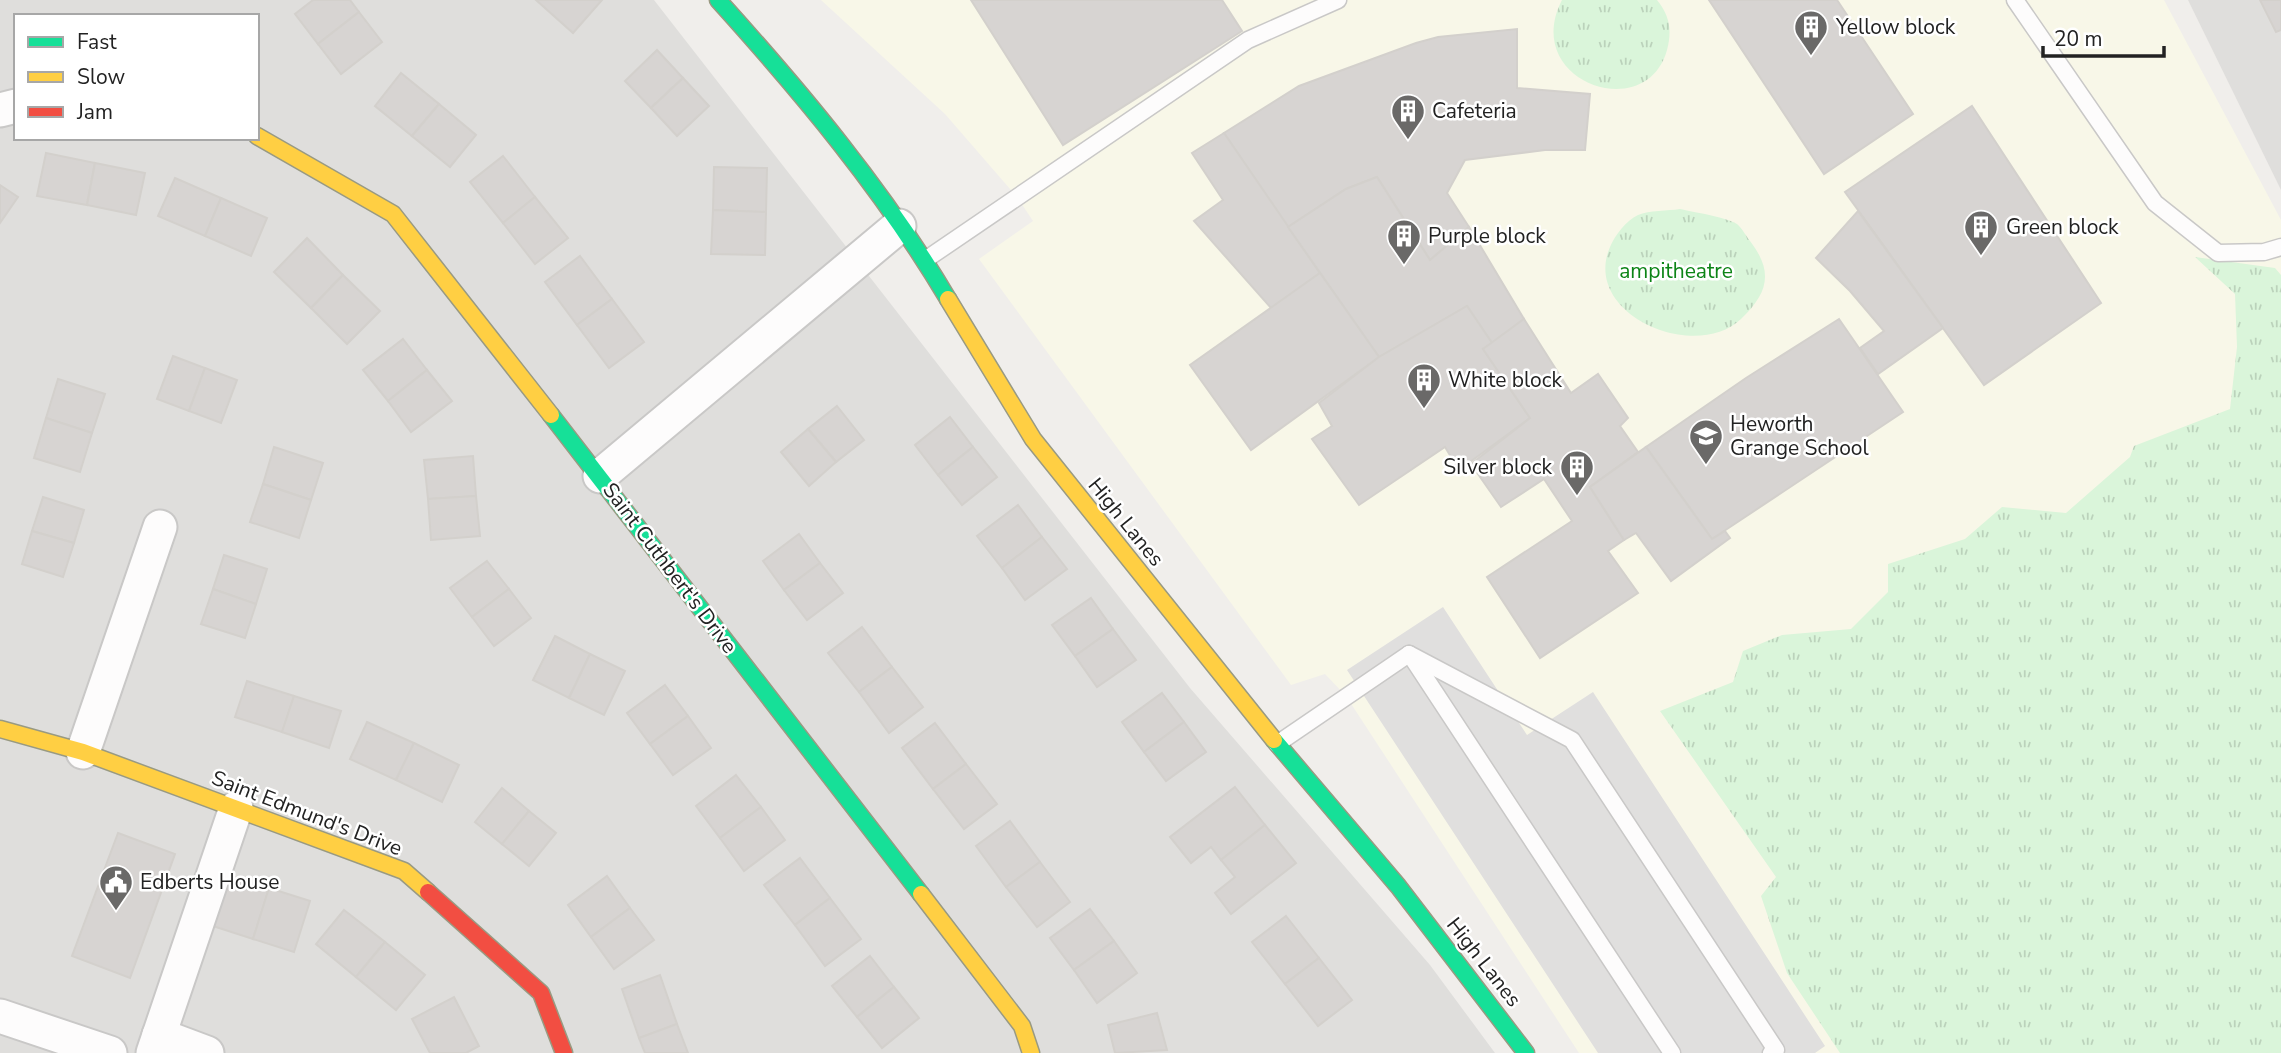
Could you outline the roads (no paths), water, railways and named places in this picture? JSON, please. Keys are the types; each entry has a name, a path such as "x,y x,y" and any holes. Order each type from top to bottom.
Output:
{"street":[{"name":"High Lanes","path":"718,0 798,89 925,260 1033,439 1277,744 1398,886 1526,1053"},
{"name":"Saint Cuthbert's Drive","path":"259,137 393,214 600,476 1022,1026 1031,1053"},
{"path":"600,476 899,226"},
{"path":"83,752 160,527"},
{"name":"Saint Edmund's Drive","path":"0,729 83,752 404,872 541,993 564,1053"},
{"path":"207,1053 156,1044 236,808"},
{"path":"0,1016 110,1053"}],"lane":[{"path":"925,260 1248,40 1338,0"},
{"path":"2015,0 2155,203 2218,253 2264,252 2281,247"},
{"path":"1277,744 1409,654"},
{"path":"1409,654 1672,1053"},
{"path":"1409,654 1572,740 1776,1049 1771,1053"}],"place":[{"name":"Yellow block","path":"1811,57"},
{"name":"Cafeteria","path":"1408,141"},
{"name":"Green block","path":"1981,257"},
{"name":"Purple block","path":"1404,266"},
{"name":"White block","path":"1424,410"},
{"name":"Heworth Grange School","path":"1706,466"},
{"name":"Silver block","path":"1577,497"},
{"name":"Edberts House","path":"116,912"}],"park label":[{"name":"ampitheatre","path":"1676,271"}]}
